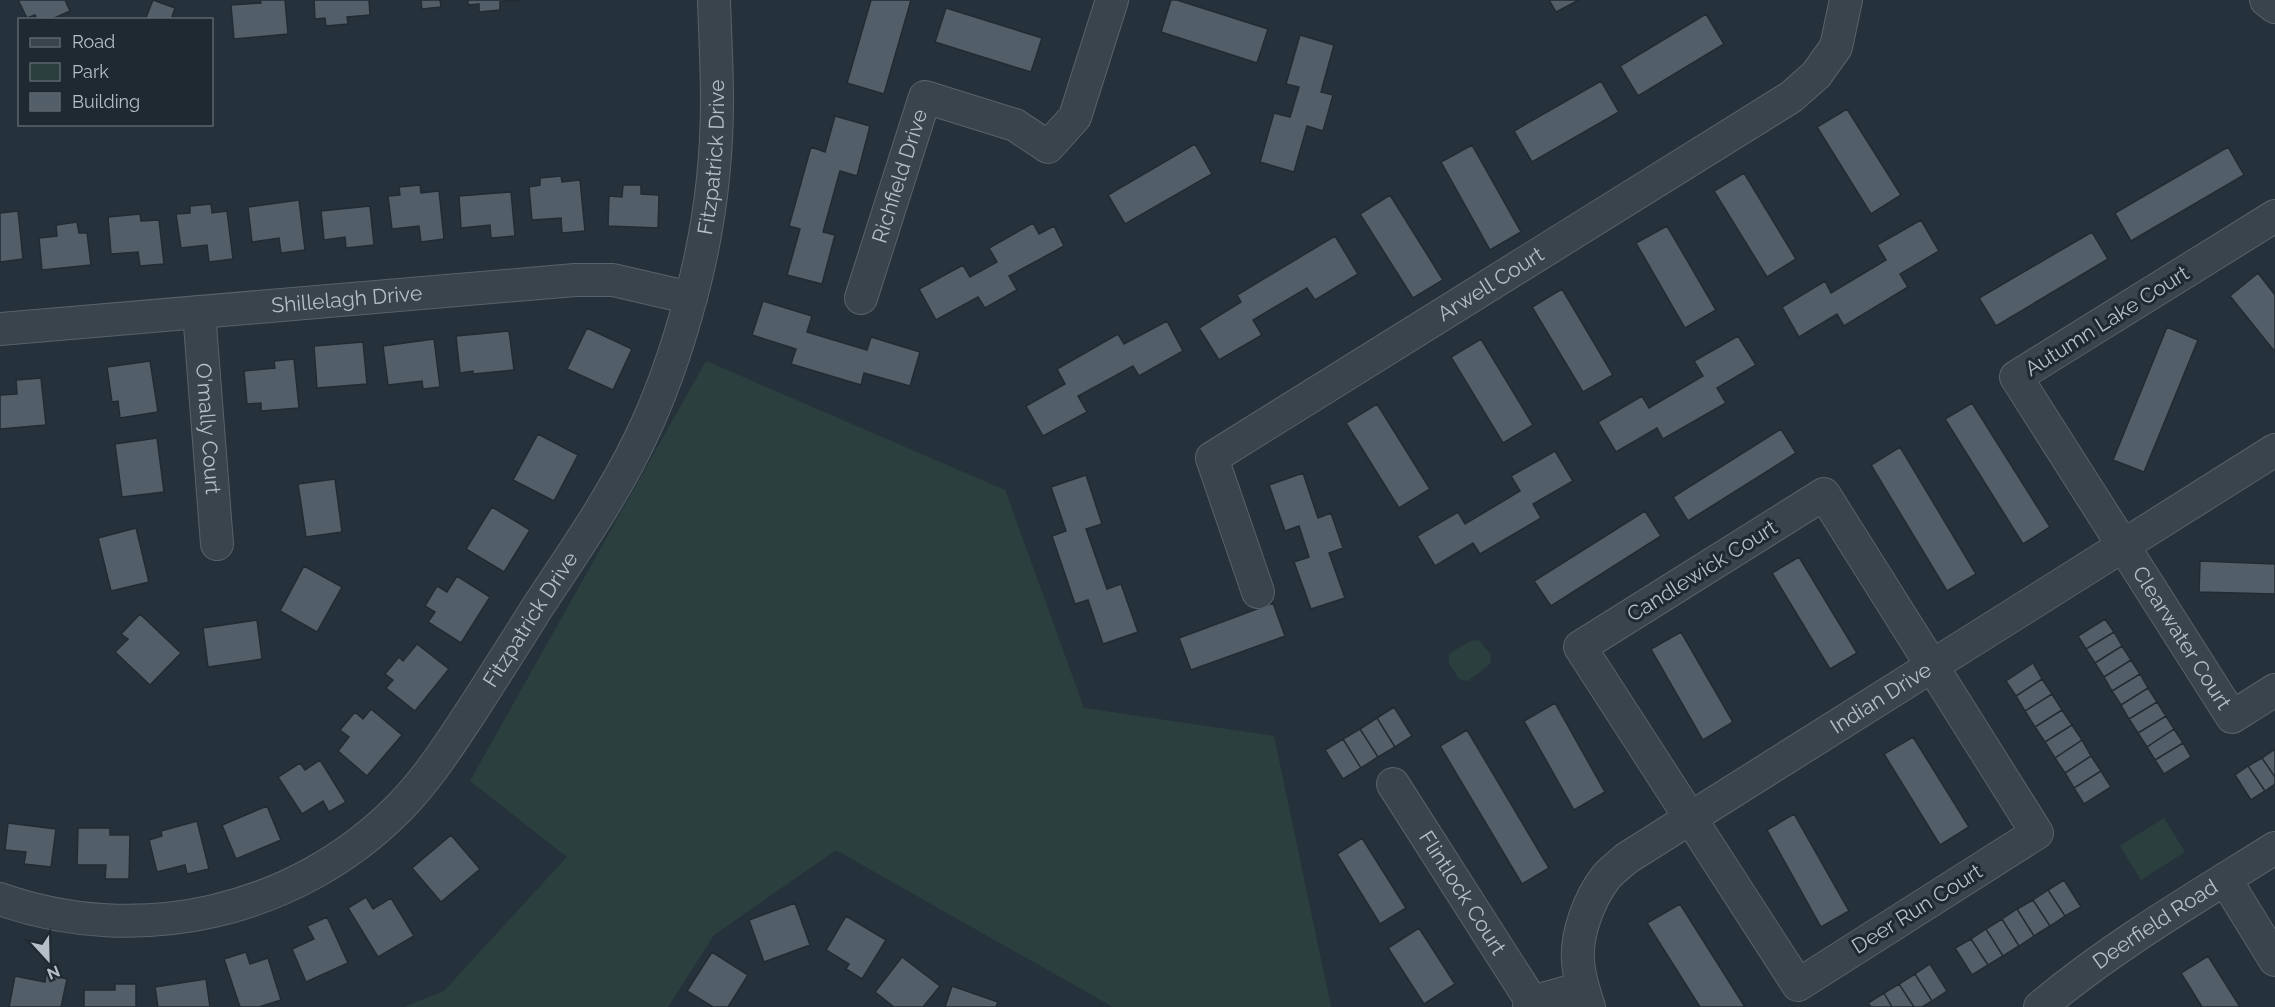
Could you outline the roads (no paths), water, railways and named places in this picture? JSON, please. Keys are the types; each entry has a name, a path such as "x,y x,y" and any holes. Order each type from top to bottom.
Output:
{"street":[{"name":"Fitzpatrick Drive","path":"0,899 61,916 96,921 170,920 215,912 259,898 300,881 338,858 373,832 425,779 606,501 640,440 662,385 691,298 708,213 717,103 714,0"},
{"name":"Richfield Drive","path":"861,298 925,97 1015,125 1048,147 1075,117 1112,0"},
{"name":"Arwell Court","path":"1258,592 1212,458 1791,96 1816,75 1836,47 1846,0"},
{"path":"2266,0 2275,7"},
{"name":"Autumn Lake Court","path":"2124,545 2016,377 2275,216"},
{"name":"Shillelagh Drive","path":"0,329 575,280 613,280 691,298"},
{"name":"O'mally Court","path":"199,312 217,544"},
{"name":"Indian Drive","path":"1586,997 1578,960 1581,931 1592,901 1606,877 1627,858 2275,450"},
{"name":"Candlewick Court","path":"1690,817 1580,647 1824,494 1931,665"},
{"name":"Clearwater Court","path":"2124,545 2232,717 2275,690"},
{"name":"Deer Run Court","path":"1690,817 1798,985 2037,833 1931,665"},
{"name":"Flintlock Court","path":"1393,784 1531,1004 1586,997"},
{"name":"Deerfield Road","path":"2040,1007 2121,946 2275,848"},
{"path":"2225,879 2275,960"}]}
